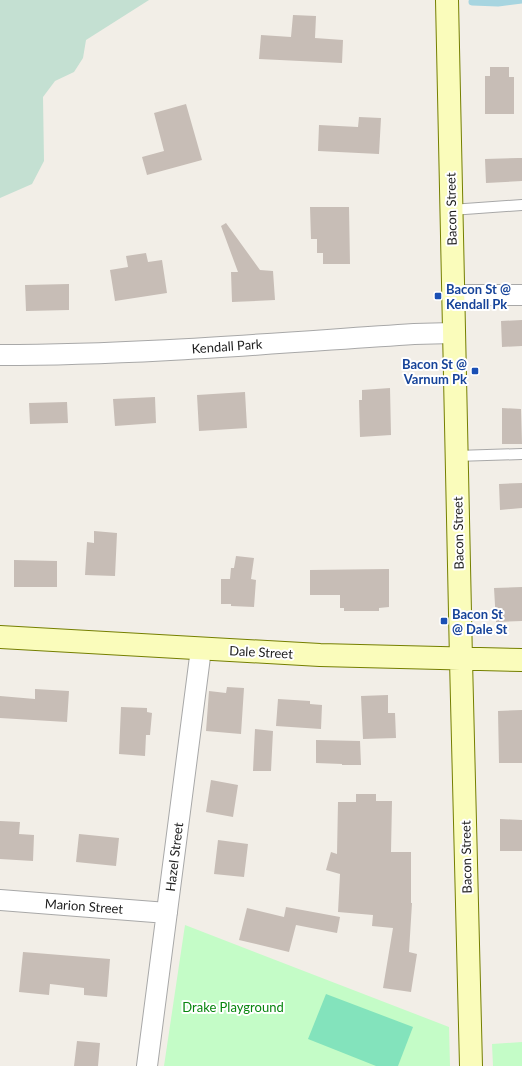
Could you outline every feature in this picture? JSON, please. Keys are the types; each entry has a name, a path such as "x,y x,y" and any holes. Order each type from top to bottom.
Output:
{"main road":[{"name":"Bacon Street","path":"447,0 460,660 471,1066"},
{"name":"Dale Street","path":"0,637 320,655 460,660 522,660"}],"street":[{"path":"453,295 522,295"},
{"name":"Kendall Park","path":"0,355 162,351 414,334 453,333"},
{"name":"Hazel Street","path":"147,1066 202,649"},
{"name":"Marion Street","path":"0,900 167,912"}],"lane":[{"path":"451,210 522,204"},
{"path":"456,456 522,454"}],"green space":[{"path":"0,0 149,0 86,40 83,58 74,72 55,81 43,97 44,161 32,184 0,198"},
{"name":"Drake Playground","path":"185,925 449,1027 450,1066 164,1066"},
{"path":"326,994 413,1027 398,1066 376,1066 308,1039"},
{"path":"522,1042 522,1066 493,1066 492,1044"}],"building":[{"path":"293,15 316,16 315,38 343,40 342,63 259,59 261,35 291,37"},
{"path":"490,67 509,67 509,77 514,77 514,114 485,114 485,76 490,76"},
{"path":"186,104 202,160 147,175 142,157 164,151 154,113"},
{"path":"359,117 381,118 379,154 318,151 319,125 358,127"},
{"path":"522,158 522,181 486,183 485,159"},
{"path":"310,207 349,207 350,264 323,264 323,253 317,253 317,239 311,239"},
{"path":"226,223 260,270 273,271 275,300 232,302 231,272 238,272 221,226"},
{"path":"146,253 148,262 162,260 167,293 115,301 110,270 128,267 126,256"},
{"path":"69,284 69,310 26,311 25,285"},
{"path":"522,320 522,346 502,347 501,321"},
{"path":"390,388 391,435 360,437 359,400 362,400 362,390"},
{"path":"245,392 247,428 199,431 197,395"},
{"path":"155,397 156,423 115,426 113,399"},
{"path":"67,402 68,423 30,424 29,403"},
{"path":"502,408 521,409 522,444 502,444"},
{"path":"522,483 522,508 500,510 499,484"},
{"path":"94,531 117,533 115,576 85,575 87,542 94,543"},
{"path":"236,556 254,558 251,579 256,580 254,607 221,604 221,579 230,579 231,568 234,568"},
{"path":"14,560 57,561 57,587 14,587"},
{"path":"389,569 389,607 379,608 379,611 344,611 344,608 340,608 340,595 310,595 310,570"},
{"path":"522,587 522,621 496,622 494,588"},
{"path":"227,687 244,688 241,734 206,731 209,691 226,693"},
{"path":"35,689 69,691 67,722 0,718 0,696 35,699"},
{"path":"388,695 388,713 395,713 396,738 363,739 361,696"},
{"path":"278,699 310,701 310,704 322,705 321,729 276,726"},
{"path":"121,707 147,708 147,712 152,713 150,735 146,735 145,756 119,754"},
{"path":"522,710 522,763 499,763 498,711"},
{"path":"255,729 273,731 271,771 253,771"},
{"path":"316,740 360,741 361,765 316,763"},
{"path":"211,780 238,785 233,817 206,812"},
{"path":"356,794 376,794 376,801 392,801 391,852 411,852 412,903 409,952 417,954 411,992 383,988 393,928 372,926 373,915 338,912 340,874 326,870 331,852 337,854 338,802 356,802"},
{"path":"500,819 522,820 522,851 500,851"},
{"path":"0,821 20,822 19,834 34,835 33,861 0,859"},
{"path":"79,834 119,838 116,866 76,862"},
{"path":"218,840 248,844 244,877 214,874"},
{"path":"286,907 340,917 337,933 296,925 289,952 239,940 247,908 284,917"},
{"path":"23,952 110,959 107,997 84,995 84,988 50,984 49,995 19,992"},
{"path":"77,1041 100,1043 98,1066 74,1066"}],"waterway":[{"path":"472,2 498,3 522,0"}],"place":[{"name":"Bacon St @ Kendall Pk","path":"438,296"},
{"name":"Bacon St @ Varnum Pk","path":"475,371"},
{"name":"Bacon St @ Dale St","path":"444,621"}]}
